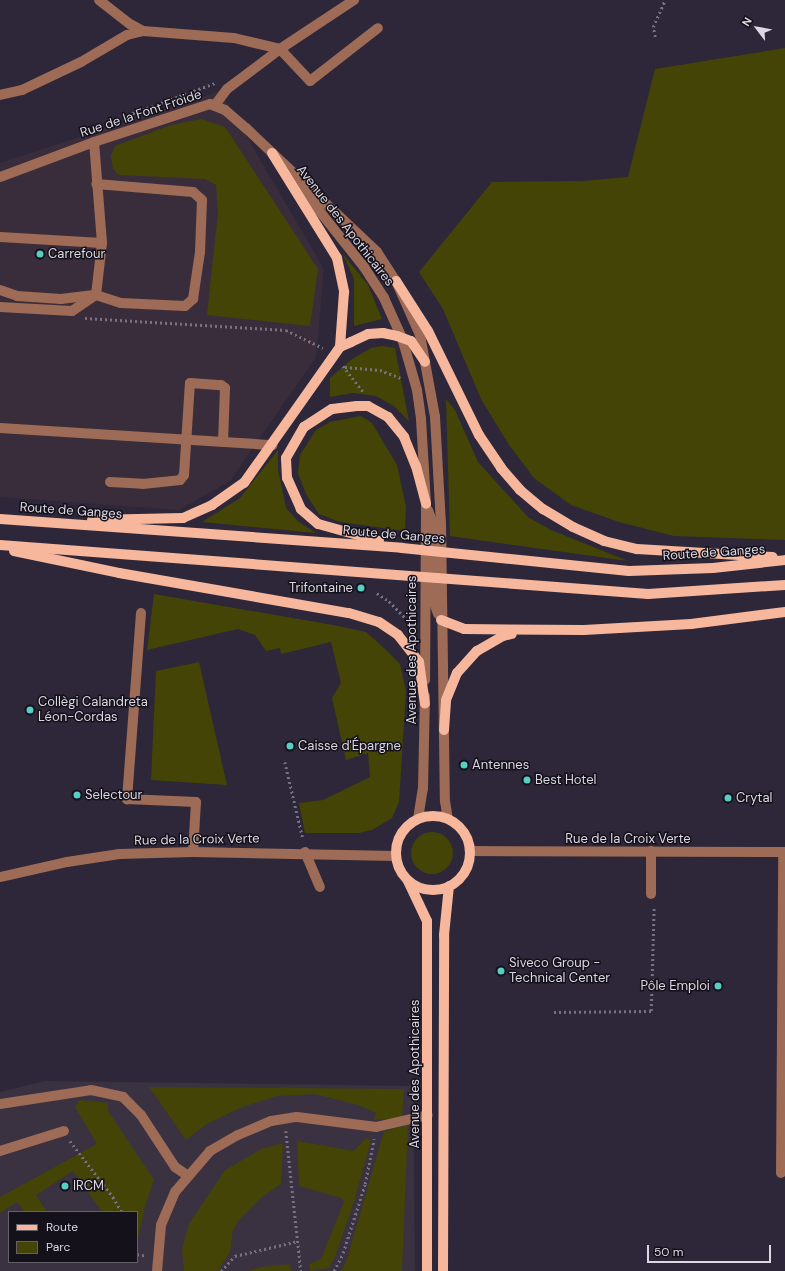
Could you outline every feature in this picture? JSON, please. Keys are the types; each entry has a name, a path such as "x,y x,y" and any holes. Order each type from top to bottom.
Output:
{"main road":[{"path":"272,153 337,258 344,292 340,347"},
{"path":"396,281 428,331 479,435 520,490 543,509 573,527 604,541 637,549 785,559"},
{"path":"29,522 183,518 212,505 244,482 272,445 340,347 368,334 382,333 411,341 425,362"},
{"path":"402,548 318,524 301,509 286,478 286,458 304,427 332,409 368,406 388,417 404,437 416,466 426,504"},
{"name":"Route de Ganges","path":"0,519 402,548 629,572 713,568 785,559"},
{"path":"0,545 648,594 785,585"},
{"path":"0,548 119,573 349,613 379,622 398,635 419,662 425,704"},
{"path":"440,620 464,629 584,630 691,624 785,612"},
{"path":"444,730 446,700 457,673 477,651 503,636 532,630"},
{"path":"396,856 399,838 404,830 418,819 428,816 448,819 464,832 470,851 465,872 449,886 428,890 408,881"},
{"name":"Avenue des Apothicaires","path":"396,856 398,865 408,881 427,921 427,1271"},
{"path":"443,1271 444,936 449,886"}],"street":[{"path":"100,0 130,24 143,31"},
{"name":"Rue de la Font Froide","path":"0,177 94,142 205,104 215,105 226,89 280,49 354,0"},
{"path":"0,95 22,90 81,62 127,35 143,31 234,38 280,49 310,81 378,28"},
{"name":"Avenue des Apothicaires","path":"215,105 225,110 327,202 377,252 396,281 420,335 435,417 433,601 425,704 423,789 418,819"},
{"path":"0,307 72,311 96,295 102,243 101,210 96,184 94,142"},
{"name":"Avenue des Apothicaires","path":"272,153 364,267 384,298 402,338 416,385 421,419 426,504 433,524 433,601 440,620 445,801 448,819"},
{"path":"0,290 17,296 61,299 96,295 121,303 185,306 192,299 200,252 202,200 193,192 96,184"},
{"path":"0,237 102,243"},
{"path":"110,482 143,484 180,480 184,475 190,383 221,385 225,388 223,442"},
{"path":"0,428 187,441 272,445"},
{"path":"141,613 127,799 196,802 193,852"},
{"name":"Rue de la Croix Verte","path":"470,851 784,852"},
{"path":"651,851 653,898"},
{"name":"Rue de la Croix Verte","path":"0,877 67,862 119,854 193,852 305,852 396,856"},
{"path":"305,852 320,887"},
{"path":"781,1173 784,852"},
{"path":"0,1104 91,1090 123,1097 141,1116 175,1168 187,1176"},
{"path":"157,1271 161,1225 167,1206 187,1176 210,1151 238,1135 271,1121 284,1119 328,1119 376,1127 428,1115"},
{"path":"0,1151 64,1131"}],"path":[{"path":"655,37 653,27 665,0"},
{"path":"126,116 220,81"},
{"path":"80,318 286,330 317,344 345,367 369,400 368,406"},
{"path":"345,367 380,370 416,385"},
{"path":"377,593 389,601 410,623"},
{"path":"285,762 305,852"},
{"path":"554,1012 651,1011 653,898"},
{"path":"284,1119 301,1271"},
{"path":"334,1271 344,1252 365,1184 376,1127"},
{"path":"64,1131 121,1211"},
{"path":"221,1271 235,1256 298,1241"}],"shaded area":[{"path":"220,91 324,269 316,357 230,481 179,510 0,497 0,163"},
{"path":"45,1081 413,1086 415,1271 0,1271 0,1092"}],"green space":[{"path":"785,48 785,540 674,536 619,522 571,505 534,478 509,445 481,399 443,309 419,272 492,182 583,181 628,177 655,69"},
{"path":"201,119 225,127 318,269 310,326 207,315 218,213 216,185 205,179 119,175 113,169 111,156 115,146 171,125"},
{"path":"343,254 368,285 382,319 354,326 354,279"},
{"path":"382,346 395,348 409,421 394,406 376,396 353,393 330,397 330,378 352,359 371,348"},
{"path":"446,399 455,410 478,462 528,517 551,530 628,561 450,536"},
{"path":"361,416 372,423 397,465 406,507 405,531 340,522 319,514 306,494 298,473 300,455 316,430 330,422"},
{"path":"278,450 278,470 286,508 299,522 316,533 202,522 240,498"},
{"path":"154,594 366,632 385,649 400,664 406,691 399,802 392,818 372,830 359,833 305,833 299,803 323,800 370,777 368,753 346,760 332,698 341,683 331,642 281,654 280,648 266,651 255,635 238,629 147,650"},
{"path":"199,662 227,785 151,780 156,671"},
{"path":"428,832 436,832 444,835 450,841 453,853 450,865 444,871 436,874 428,874 420,871 414,865 411,857 411,849 414,841 420,835"},
{"path":"149,1087 404,1089 402,1118 374,1120 376,1113 358,1105 315,1094 277,1096 240,1108 205,1125 186,1140"},
{"path":"80,1100 108,1103 108,1111 154,1180 146,1203 138,1238 138,1211 101,1211 73,1171 36,1195 46,1211 24,1211 17,1202 0,1213 0,1197 97,1144 75,1107"},
{"path":"408,1125 402,1271 341,1271 347,1259 384,1131"},
{"path":"366,1138 371,1140 354,1202 335,1257 329,1268 310,1271 309,1264 321,1259 344,1202 342,1198 299,1186 297,1141 354,1151"},
{"path":"283,1143 281,1184 262,1197 239,1220 233,1230 230,1252 218,1271 184,1271 182,1249 189,1224 225,1170 261,1149"},
{"path":"290,1264 291,1271 248,1271 261,1267"}],"place":[{"name":"Carrefour","path":"40,254"},
{"name":"Trifontaine","path":"361,588"},
{"name":"Collègi Calandreta Léon-Cordas","path":"30,710"},
{"name":"Caisse d'Épargne","path":"290,746"},
{"name":"Antennes","path":"464,765"},
{"name":"Best Hotel","path":"527,780"},
{"name":"Selectour","path":"77,795"},
{"name":"Crytal","path":"728,798"},
{"name":"Siveco Group - Technical Center","path":"501,971"},
{"name":"Pôle Emploi","path":"718,986"},
{"name":"IRCM","path":"65,1186"}]}
